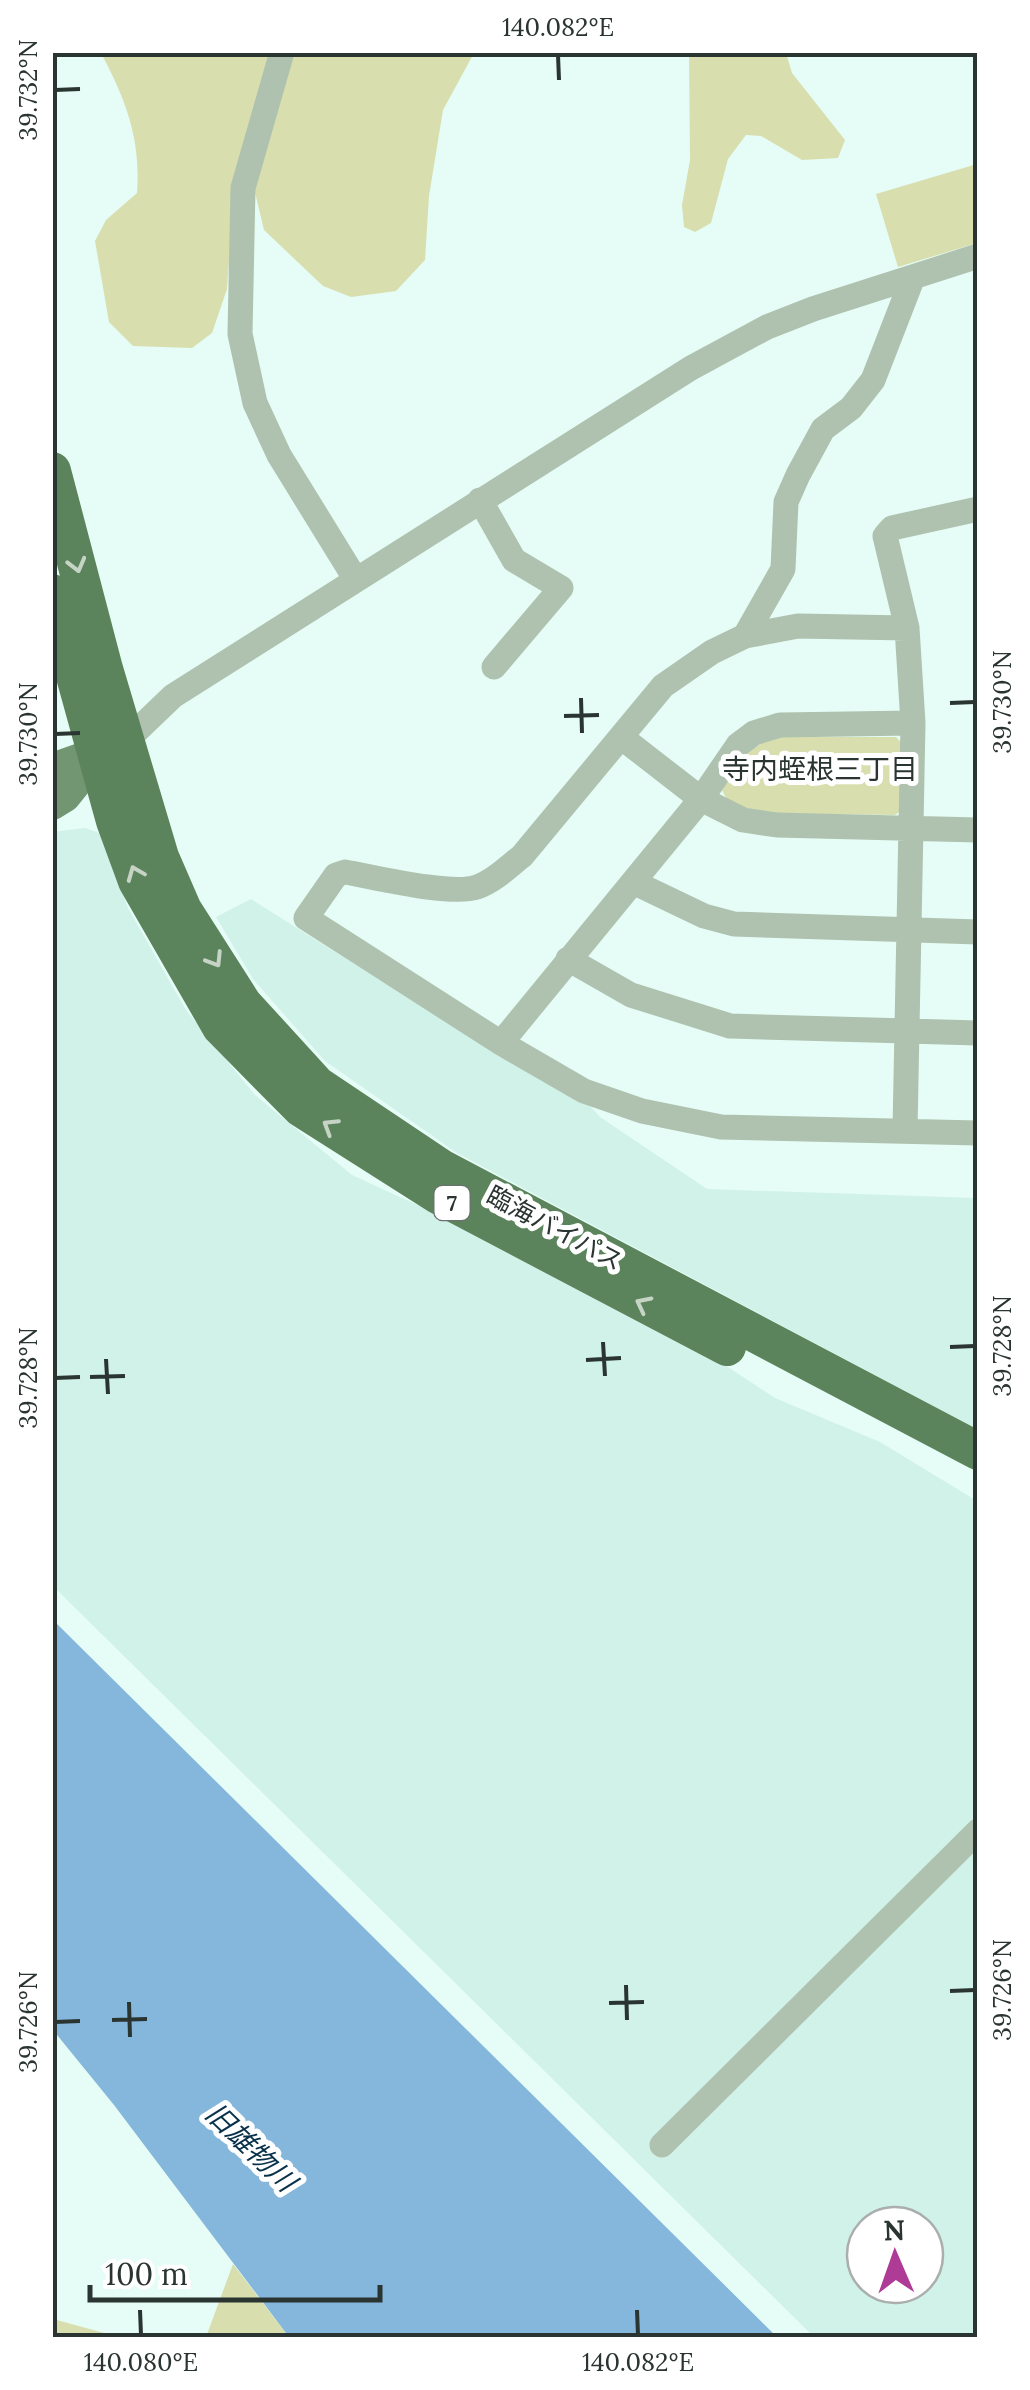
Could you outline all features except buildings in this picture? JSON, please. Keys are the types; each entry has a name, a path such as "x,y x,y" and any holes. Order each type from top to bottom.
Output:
{"highway":[{"name":"臨海バイパス","path":"52,471 112,748 115,821 137,881 221,1028 301,1108 488,1223 978,1478"},
{"name":"臨海バイパス","path":"52,594 112,748 182,910 242,1004 317,1085 441,1168 978,1451"}],"main road":[{"path":"52,770 112,748"},
{"path":"52,804 66,796 112,748"}],"street":[{"path":"282,52 243,188 240,334 255,403 279,455 356,580"},
{"path":"112,748 174,696 691,368 813,309 978,256"},
{"path":"745,636 783,570 786,502 798,475 823,429 851,408 872,380 913,277"},
{"path":"480,500 514,560 561,588 494,666"},
{"path":"905,1130 913,723 907,628 885,536 892,528 978,509"},
{"path":"907,628 798,626 745,636 712,652 663,686 522,856 497,876 474,888 445,888 345,872 336,875 306,918 501,1043 584,1091 642,1111 721,1126 978,1133"},
{"path":"501,1043 701,799 738,745 754,733 780,725 913,723"},
{"path":"621,737 701,799 743,820 776,826 978,830"},
{"path":"634,882 704,916 734,924 978,932"},
{"path":"568,959 632,995 730,1026 978,1033"},
{"path":"662,2145 978,1831"}],"shaded area":[{"path":"85,828 102,834 128,908 186,1010 255,1095 352,1175 437,1214 708,1354 775,1398 880,1442 977,1501 977,2337 814,2337 53,1586 52,832"},
{"path":"251,899 464,1033 589,1105 600,1117 707,1189 977,1198 977,1429 457,1153 325,1061 253,979 216,917"}],"green space":[{"path":"101,53 269,53 235,178 227,289 212,333 192,348 133,346 109,322 95,241 106,220 137,193 138,173 130,120"},
{"path":"292,53 474,53 443,110 429,196 425,260 396,291 351,297 323,286 264,230 252,180"},
{"path":"689,53 786,53 792,73 845,140 838,158 802,160 761,136 746,135 728,159 711,223 695,232 684,227 682,205 690,160"},
{"path":"977,164 977,243 898,267 876,194"},
{"path":"772,737 896,737 906,747 906,807 895,815 750,813 728,802 722,790 743,755"},
{"path":"233,2264 289,2337 206,2337"},
{"path":"53,2319 119,2337 53,2337"}],"water":[{"name":"旧雄物川","path":"53,1620 777,2337 289,2337 53,2030"}],"district":[{"name":"寺内蛭根三丁目","path":"820,769"}]}
